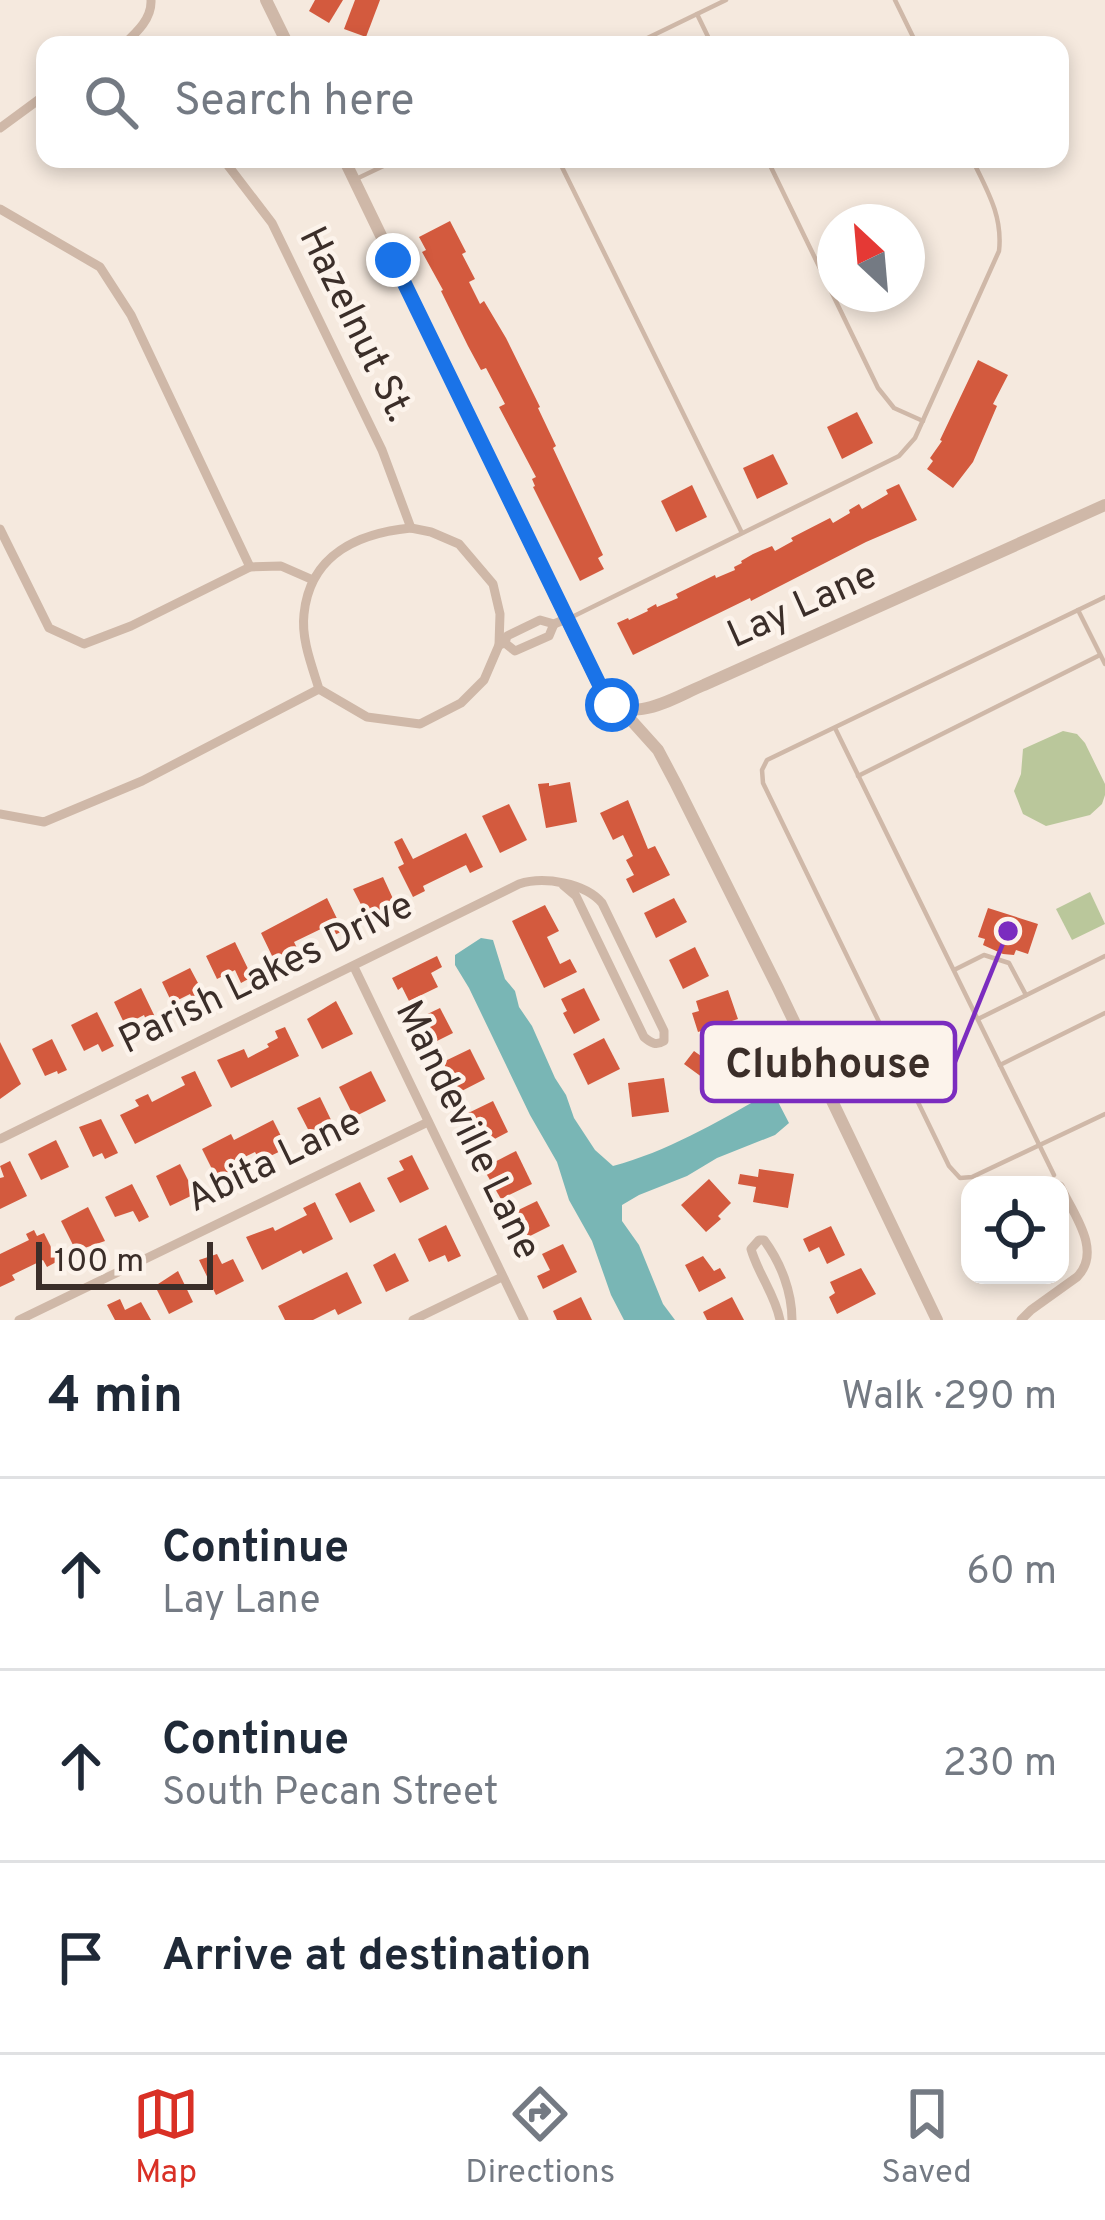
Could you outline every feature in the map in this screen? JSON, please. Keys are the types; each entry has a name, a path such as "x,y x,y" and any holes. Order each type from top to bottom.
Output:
{"street":[{"path":"133,36 143,25 152,0"},
{"path":"266,0 284,36"},
{"path":"0,128 36,102"},
{"name":"Hazelnut St.","path":"230,168 272,224 382,450 412,528"},
{"path":"348,168 560,621 612,705 658,750 937,1320"},
{"path":"0,208 100,267 131,315 250,567"},
{"name":"Lay Lane","path":"622,710 648,708 685,693 1105,505"},
{"path":"502,644 493,584 460,544 412,528 379,531 344,545 313,580 303,616 319,689 367,717 421,724 461,703 484,680 507,636 540,620 560,621"},
{"path":"0,529 50,628 84,644 250,567 281,566 313,580"},
{"path":"502,644 515,651 549,636 560,621"},
{"path":"0,814 44,822 142,781 319,689"},
{"name":"Parish Lakes Drive","path":"0,1138 519,884 535,879 563,885"},
{"path":"563,885 591,890 602,903 664,1031 659,1044 644,1037 576,896 563,885"},
{"name":"Mandeville Lane","path":"354,967 524,1320"},
{"name":"Abita Lane","path":"19,1320 428,1122"},
{"path":"1069,1204 1087,1240 1088,1261 1069,1283"},
{"path":"780,1320 753,1258 751,1249 759,1240 770,1247 788,1286 795,1319"},
{"path":"413,1320 502,1277"},
{"path":"1021,1320 1068,1284"}],"lane":[{"path":"652,36 726,0"},
{"path":"895,0 913,36"},
{"path":"697,14 708,36"},
{"path":"354,180 379,168"},
{"path":"562,168 742,533"},
{"path":"771,168 878,388 894,408 923,421"},
{"path":"560,621 899,456 915,438 999,250 1002,231 996,208 976,168"},
{"path":"1105,597 766,760 762,770 763,783 949,1166 960,1178 973,1177 1105,1114"},
{"path":"1078,610 1105,664"},
{"path":"858,776 1100,655"},
{"path":"834,728 1055,1176"},
{"path":"954,970 984,955 1009,963 1026,995"},
{"path":"978,1019 1105,956"},
{"path":"1000,1065 1105,1012"}],"green space":[{"path":"1063,731 1077,734 1085,743 1105,784 1105,795 1090,815 1046,826 1023,814 1014,791 1023,749"},
{"path":"1090,892 1105,924 1072,940 1056,909"}],"water":[{"path":"481,938 493,940 505,979 515,991 574,1118 595,1150 613,1166 672,1145 766,1095 775,1096 789,1123 775,1135 622,1205 622,1221 639,1245 663,1304 675,1320 624,1320 611,1295 557,1162 455,965 455,955"}],"building":[{"path":"315,0 343,0 329,23 309,11"},
{"path":"355,0 380,0 366,36 344,29"},
{"path":"450,221 475,279 469,282 506,338 540,407 553,448 603,555 598,558 604,569 580,581 533,487 536,477 499,407 505,404 486,368 481,370 422,252 426,250 419,237"},
{"path":"978,360 1008,375 973,462 953,488 927,469"},
{"path":"857,412 873,443 842,459 827,427"},
{"path":"773,454 788,484 757,499 743,468"},
{"path":"899,484 917,520 633,655 617,623 678,598 676,594 715,575 735,570 753,554 772,546 775,551 830,518 833,523 859,504 862,509"},
{"path":"692,485 707,517 676,532 661,501"},
{"path":"570,782 577,822 546,828 538,784"},
{"path":"628,800 648,849 655,846 670,875 633,893 626,879 634,875 626,860 633,856 623,835 613,840 600,813"},
{"path":"509,804 527,840 500,853 482,816"},
{"path":"466,833 483,867 470,873 466,865 423,886 425,891 413,897 398,867 404,864 394,842 402,838 413,859"},
{"path":"383,877 395,903 370,922 353,889"},
{"path":"327,898 343,931 330,937 325,927 294,942 300,954 275,962 261,933"},
{"path":"674,898 687,922 656,938 644,913"},
{"path":"545,905 559,931 547,937 560,964 570,959 577,972 544,988 512,921"},
{"path":"988,908 1038,924 1028,954 1016,950 1014,955 1003,954 983,945 985,939 978,937"},
{"path":"235,942 252,977 241,983 235,970 217,979 206,956"},
{"path":"695,947 709,976 683,989 669,960"},
{"path":"437,956 442,967 431,973 438,987 409,1001 392,978"},
{"path":"190,968 206,998 195,1003 190,994 172,1003 162,982"},
{"path":"141,988 157,1021 148,1025 144,1015 125,1025 114,1002"},
{"path":"584,988 600,1020 574,1034 561,999"},
{"path":"728,990 738,1019 698,1032 692,1013 699,1011 696,1001"},
{"path":"336,1001 353,1034 322,1049 307,1019"},
{"path":"440,1008 453,1033 427,1046 415,1020"},
{"path":"97,1012 114,1046 102,1052 98,1044 84,1051 71,1025"},
{"path":"285,1027 299,1056 231,1088 217,1060 244,1049 248,1058 269,1047 278,1038 275,1031"},
{"path":"604,1038 620,1069 588,1085 573,1054"},
{"path":"52,1039 67,1070 45,1076 32,1049"},
{"path":"0,1042 21,1084 0,1099"},
{"path":"710,1044 728,1057 710,1083 684,1064 694,1051 701,1056"},
{"path":"470,1049 485,1079 450,1097 443,1083 451,1079 443,1062"},
{"path":"195,1071 212,1106 135,1144 120,1115 139,1106 135,1100 148,1094 152,1102 185,1085 181,1077"},
{"path":"371,1071 386,1101 354,1117 339,1087"},
{"path":"664,1078 669,1112 632,1117 628,1083"},
{"path":"320,1097 334,1126 312,1137 297,1108"},
{"path":"493,1101 508,1132 487,1143 478,1124 466,1130 460,1117"},
{"path":"101,1119 118,1153 105,1159 102,1153 93,1157 79,1127"},
{"path":"273,1120 287,1148 260,1161 255,1152 228,1165 233,1175 219,1183 202,1149 231,1134 234,1140"},
{"path":"56,1140 69,1167 41,1180 28,1154"},
{"path":"516,1151 532,1184 501,1199 483,1168"},
{"path":"412,1155 429,1189 400,1203 387,1178 404,1170 399,1161"},
{"path":"10,1161 27,1196 0,1209 0,1178 4,1177 0,1166"},
{"path":"180,1164 195,1194 170,1206 156,1176"},
{"path":"759,1169 794,1174 788,1208 753,1202 756,1187 738,1184 740,1174 758,1177"},
{"path":"709,1179 731,1203 706,1232 681,1205"},
{"path":"360,1182 375,1211 350,1223 335,1194"},
{"path":"132,1184 149,1217 139,1222 133,1211 115,1217 105,1197"},
{"path":"537,1201 550,1226 520,1241 508,1215"},
{"path":"315,1202 333,1239 262,1270 246,1237 273,1227 275,1231 307,1215 303,1208"},
{"path":"88,1207 105,1241 76,1251 61,1221"},
{"path":"446,1225 461,1256 448,1262 445,1255 429,1262 418,1239"},
{"path":"831,1226 845,1255 827,1264 819,1247 809,1252 803,1239"},
{"path":"34,1230 37,1236 44,1233 58,1261 47,1267 43,1260 12,1275 15,1280 0,1287 0,1254 29,1240 26,1234"},
{"path":"563,1244 577,1272 543,1289 537,1276 550,1270 542,1254"},
{"path":"395,1253 409,1281 386,1292 373,1265"},
{"path":"217,1254 222,1264 233,1259 244,1281 216,1295 199,1260"},
{"path":"703,1256 726,1278 699,1292 685,1265"},
{"path":"861,1268 876,1294 837,1314 829,1297 835,1293 830,1282"},
{"path":"178,1271 193,1302 169,1314 155,1286"},
{"path":"347,1272 362,1303 338,1315 335,1309 313,1320 285,1320 278,1306"},
{"path":"581,1297 592,1320 557,1320 553,1311"},
{"path":"732,1297 744,1320 707,1320 703,1312"},
{"path":"120,1299 125,1310 141,1302 151,1320 115,1320 107,1305"}],"place":[{"name":"Clubhouse","path":"1008,931"}],"route":[{"path":"393,260 612,705"}]}
